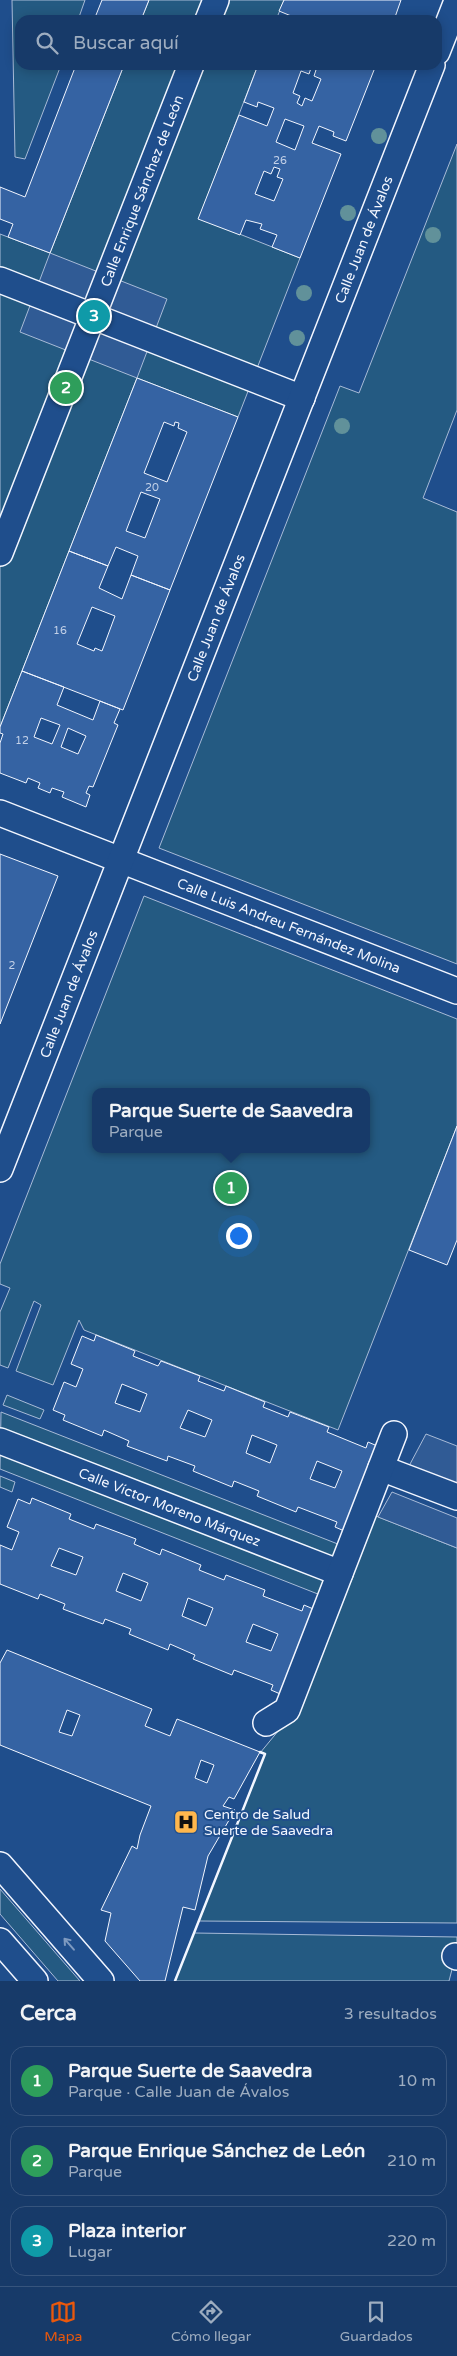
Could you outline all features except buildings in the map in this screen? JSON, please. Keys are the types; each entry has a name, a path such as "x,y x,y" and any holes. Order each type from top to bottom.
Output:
{"street":[{"path":"210,15 216,0"},
{"path":"442,39 457,1"},
{"name":"Calle Enrique Sánchez de León","path":"0,553 189,70"},
{"name":"Calle Juan de Ávalos","path":"0,1169 430,70"},
{"path":"0,280 302,398"},
{"name":"Calle Luis Andreu Fernández Molina","path":"0,813 457,991"},
{"path":"266,1723 287,1710 394,1434"},
{"name":"Calle Víctor Moreno Márquez","path":"0,1441 340,1573"},
{"path":"382,1468 457,1497"},
{"path":"0,1864 101,1981"},
{"path":"0,1941 35,1981"}],"shaded area":[{"path":"12,0 85,0 80,15 15,15 15,70 59,70 25,159 15,157"},
{"path":"149,0 284,0 278,15 143,15"},
{"path":"122,70 256,70 199,218 300,258 238,417 137,378 0,727 0,234 50,253"},
{"path":"457,144 457,410 423,498 457,512 457,964 159,848 340,386 359,393"},
{"path":"50,253 167,299 137,378 20,332"},
{"path":"144,896 457,1019 457,1126 338,1430 84,1330 79,1320 53,1385 16,1371 41,1305 34,1301 8,1368 0,1365 0,1312 10,1288 0,1284 0,1264"},
{"path":"7,1395 44,1410 40,1419 3,1405"},
{"path":"1,1412 348,1548 328,1598 0,1469"},
{"path":"426,1434 457,1446 457,1484 409,1466"},
{"path":"0,1476 15,1482 12,1492 0,1487"},
{"path":"392,1492 457,1518 457,1548 378,1517"},
{"path":"371,1514 457,1548 457,1923 199,1921 265,1754 260,1753 293,1713"},
{"path":"0,1889 80,1981 58,1981 0,1914"},
{"path":"194,1933 457,1937 457,1950 449,1981 175,1981"}],"wall":[{"path":"175,1981 265,1754 260,1752"}],"place":[{"name":"Plaza interior","path":"94,316"},
{"name":"Parque Enrique Sánchez de León","path":"66,388"},
{"name":"Parque Suerte de Saavedra","path":"231,1188"},
{"name":"Centro de Salud Suerte de Saavedra","path":"186,1822"}]}
